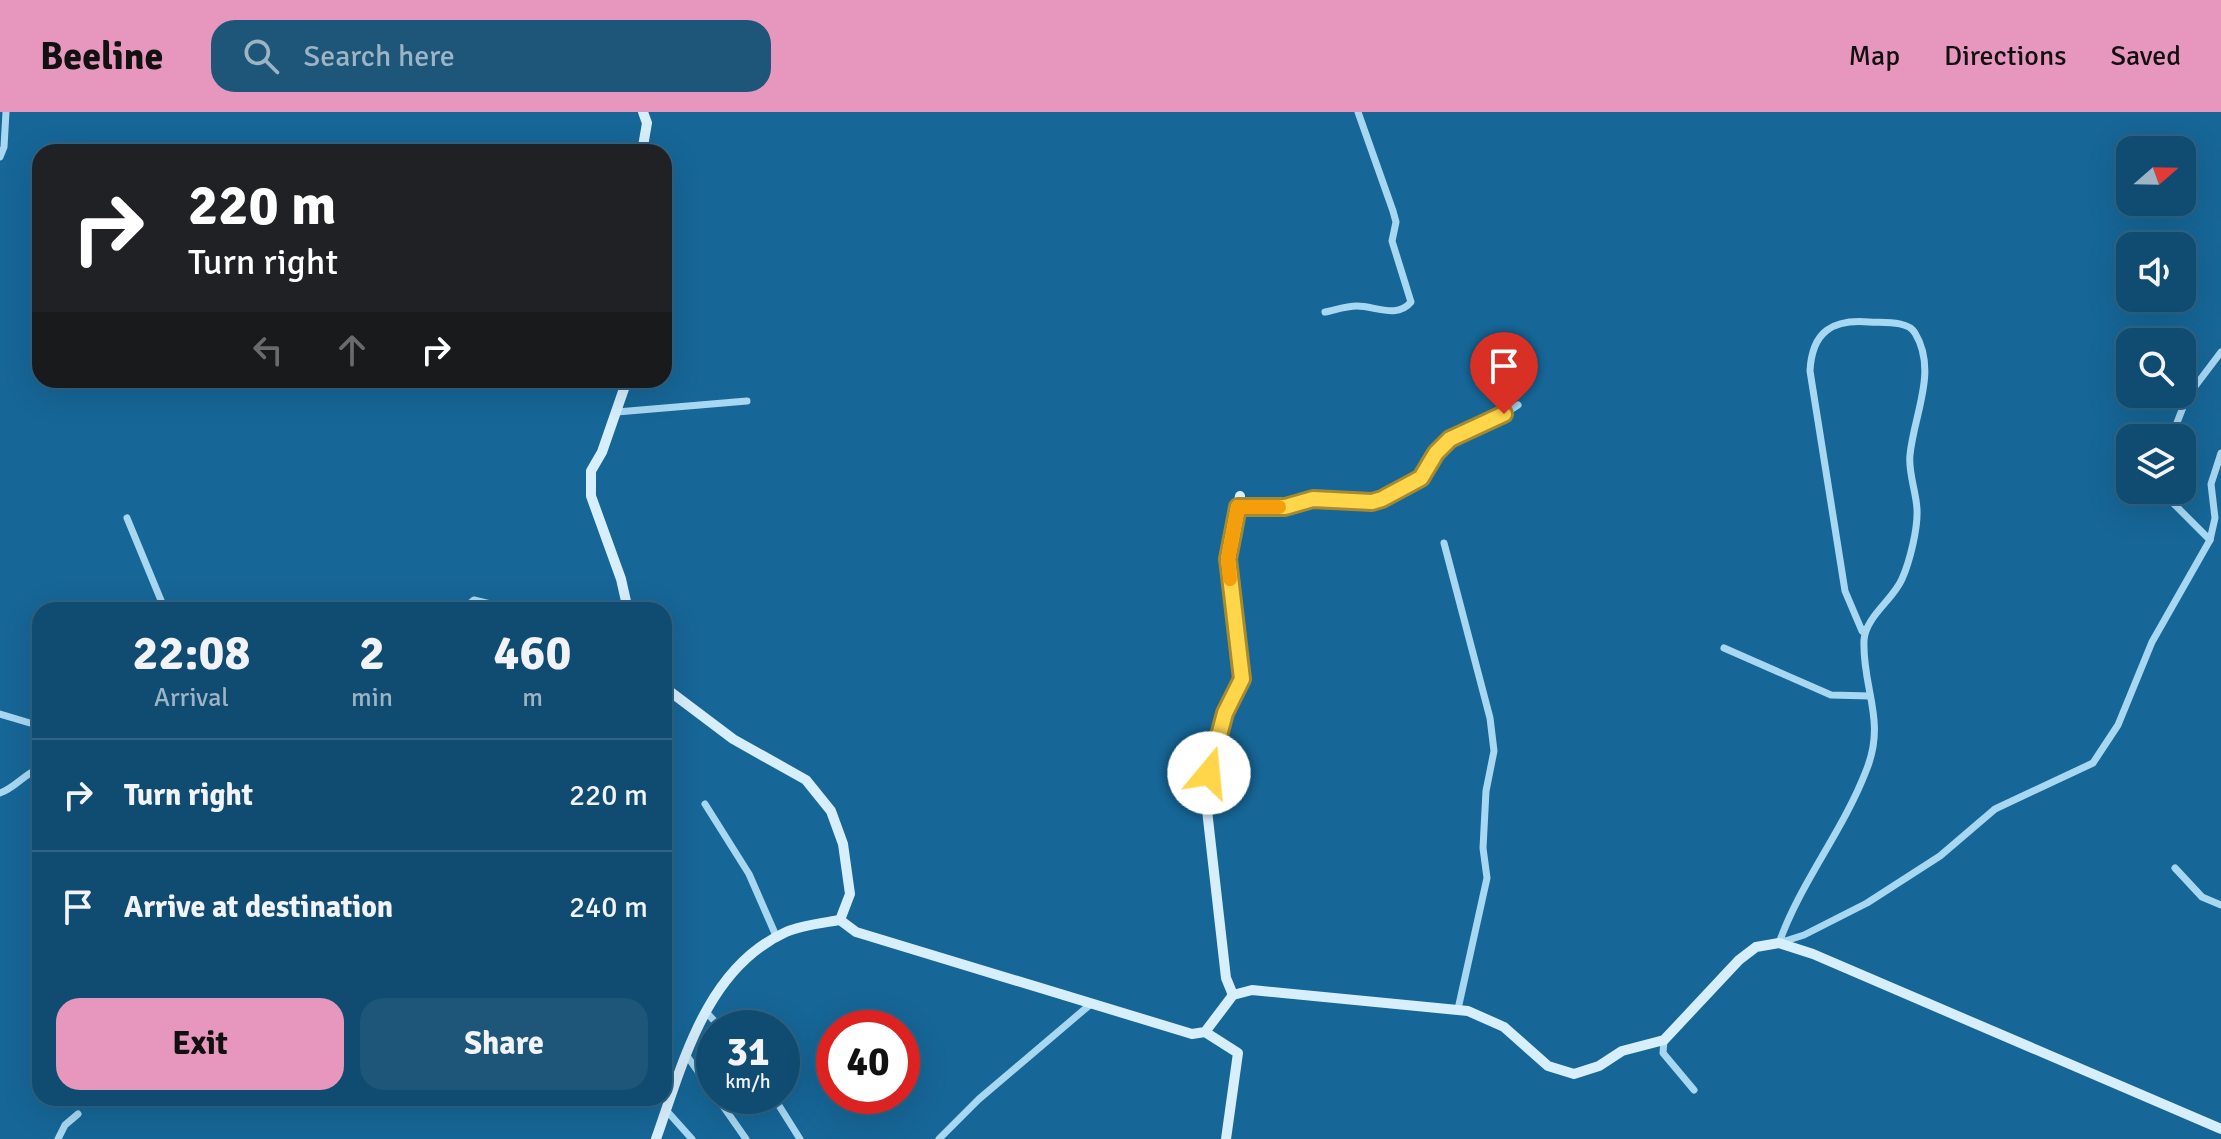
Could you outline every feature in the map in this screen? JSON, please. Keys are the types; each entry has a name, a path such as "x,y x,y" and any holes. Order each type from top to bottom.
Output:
{"street":[{"path":"0,157 6,112"},
{"path":"643,112 647,123 643,144"},
{"path":"1325,312 1354,306 1389,312 1401,310 1411,302 1392,241 1396,222 1393,211 1358,112"},
{"path":"1779,943 1788,917 1812,878 1867,769 1877,723 1870,696 1864,640 1867,628 1902,580 1916,525 1909,458 1927,362 1915,333 1907,326 1845,320 1827,330 1816,344 1810,371 1845,591 1862,631 1867,628"},
{"path":"2176,424 2187,397 2221,352"},
{"path":"624,388 591,471 591,496 626,602"},
{"path":"617,412 747,401"},
{"path":"1233,995 1226,978 1207,810 1209,773 1225,713 1242,679 1228,559 1239,501 1285,507 1313,499 1372,502 1382,499 1421,478 1436,453 1450,439 1490,423 1518,405"},
{"path":"1205,1032 1233,995 1252,990 1458,1009 1504,1027 1548,1066 1574,1074 1599,1066 1622,1051 1664,1040 1739,960 1756,947 1804,935 1867,903 1940,856 1995,809 2093,763 2118,725 2152,642 2210,540 2215,518 2211,484 2221,453"},
{"path":"2174,504 2210,540"},
{"path":"127,518 162,602"},
{"path":"1444,543 1490,718 1494,751 1486,791 1483,848 1487,878 1458,1009"},
{"path":"472,602 482,602"},
{"path":"1724,648 1831,695 1870,696"},
{"path":"672,693 733,739 806,780 831,811 843,844 850,894 840,920"},
{"path":"0,714 32,724"},
{"path":"0,793 32,771"},
{"path":"705,804 749,874 777,938"},
{"path":"2175,868 2202,897 2218,904 2221,894"},
{"path":"707,1010 718,988 746,959 787,931 840,920 856,932 1192,1034 1205,1032 1238,1053 1226,1139"},
{"path":"1779,943 1813,954 2221,1129"},
{"path":"939,1139 979,1099 1092,1003"},
{"path":"672,1095 696,1035"},
{"path":"1664,1040 1663,1053 1694,1090"},
{"path":"687,1056 696,1069"},
{"path":"656,1139 668,1106"},
{"path":"666,1110 692,1139"},
{"path":"58,1139 65,1125 78,1114"},
{"path":"728,1114 746,1139"},
{"path":"784,1114 800,1139"}],"slow traffic":[{"path":"1230,579 1228,559 1238,507 1279,507"}],"route":[{"path":"1209,773 1219,745 1225,713 1242,679 1228,559 1238,507 1285,507 1313,499 1372,502 1382,499 1421,478 1436,453 1450,439 1504,414"}]}
